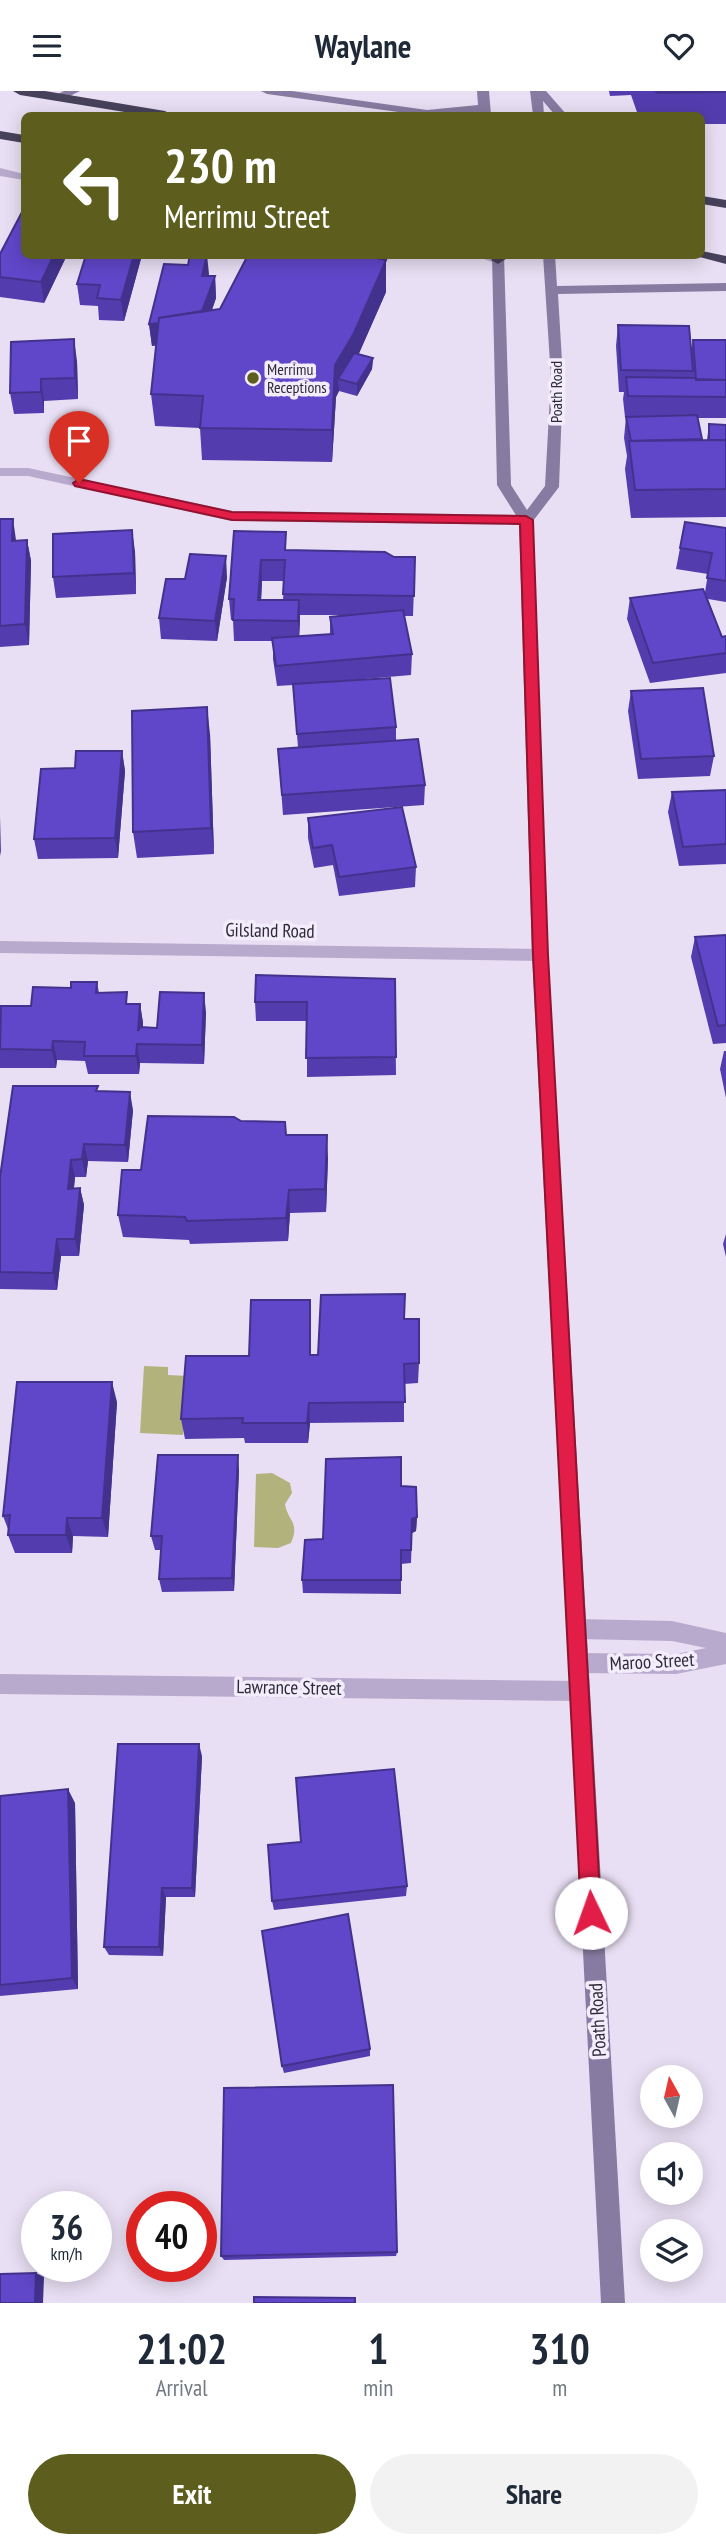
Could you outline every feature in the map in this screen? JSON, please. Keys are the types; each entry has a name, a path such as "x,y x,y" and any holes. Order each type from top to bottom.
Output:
{"highway":[{"path":"20,91 146,112"},
{"path":"0,135 21,138"},
{"path":"705,200 726,204"},
{"path":"705,256 726,260"}],"street":[{"path":"58,98 74,91"},
{"path":"267,91 420,112"},
{"path":"484,91 485,112"},
{"path":"538,91 538,112"},
{"path":"538,91 558,112"},
{"path":"0,172 21,176"},
{"path":"500,259 504,485 526,520"},
{"name":"Poath Road","path":"549,259 557,377 552,487 526,520 540,955 612,2303"},
{"path":"550,290 726,287"},
{"path":"0,472 28,473 232,516 526,520"},
{"name":"Gilsland Road","path":"0,947 540,955"},
{"name":"Maroo Street","path":"577,1629 672,1631 726,1643"},
{"name":"Maroo Street","path":"578,1663 676,1664 726,1654"},
{"name":"Lawrance Street","path":"0,1684 579,1691"}],"shaded area":[{"path":"144,1366 168,1367 168,1375 188,1376 183,1435 140,1433"},
{"path":"272,1473 290,1483 292,1493 285,1504 294,1526 293,1536 291,1543 278,1548 254,1547 256,1474"}],"building":[{"path":"655,91 726,91 726,92 658,93"},
{"path":"21,214 21,259 52,259 41,282 0,277 0,254"},
{"path":"85,259 133,259 121,300 97,298 100,285 77,284"},
{"path":"189,259 206,259 202,276 215,276 202,311 159,318 159,323 149,324 164,264 188,265"},
{"name":"Merrimu Receptions","path":"246,259 386,260 354,333 335,365 332,430 200,428 203,396 151,394 159,318 220,309"},
{"path":"618,325 689,326 693,371 621,370"},
{"path":"74,339 75,378 41,379 41,392 10,393 11,342"},
{"path":"693,340 726,340 726,380 696,379"},
{"path":"354,353 373,358 357,384 338,379"},
{"path":"626,377 726,380 726,397 628,396"},
{"path":"697,415 702,439 631,441 626,417"},
{"path":"709,424 726,425 726,440 709,440"},
{"path":"726,440 726,489 635,490 629,441"},
{"path":"0,519 13,519 12,541 27,540 25,624 0,626"},
{"path":"685,522 726,528 726,581 707,578 712,553 680,548"},
{"path":"132,530 134,573 53,577 53,534"},
{"path":"234,531 286,532 285,550 385,552 394,557 415,557 414,596 283,594 285,560 261,560 258,600 299,600 298,621 233,620 234,599 229,599"},
{"path":"190,554 226,556 215,621 159,618 166,579 185,579"},
{"path":"703,589 722,637 726,636 726,653 653,663 630,598"},
{"path":"403,610 412,654 276,666 272,638 333,634 330,617"},
{"path":"390,678 396,727 297,734 293,684"},
{"path":"703,688 714,756 641,759 631,691"},
{"path":"207,707 211,828 133,832 132,711"},
{"path":"418,739 425,785 282,795 278,749"},
{"path":"76,751 122,751 115,838 34,839 41,769 75,768"},
{"path":"726,790 726,844 683,847 672,792"},
{"path":"402,807 416,867 339,877 332,845 313,848 308,818"},
{"path":"726,935 726,1025 718,1026 695,937"},
{"path":"256,975 395,979 396,1057 306,1058 307,1002 255,1002"},
{"path":"71,982 97,982 96,993 127,992 126,1004 140,1004 138,1031 140,1027 157,1028 160,992 204,993 202,1045 137,1044 136,1056 84,1056 85,1042 53,1041 52,1050 0,1049 1,1006 31,1006 33,987 71,988"},
{"path":"13,1086 98,1086 96,1091 130,1092 125,1145 84,1144 82,1159 71,1160 68,1189 80,1188 75,1239 57,1239 53,1273 0,1272 0,1177"},
{"path":"148,1116 234,1117 241,1121 285,1122 286,1135 327,1135 325,1189 289,1190 286,1218 187,1221 185,1217 118,1215 122,1170 141,1170"},
{"path":"405,1294 404,1319 419,1319 419,1363 404,1364 405,1402 309,1403 307,1423 242,1423 243,1418 181,1419 186,1356 249,1356 251,1300 310,1300 310,1355 318,1355 321,1295"},
{"path":"17,1382 112,1382 102,1518 67,1518 66,1535 8,1535 10,1515 3,1516"},
{"path":"158,1455 238,1455 232,1578 159,1579 162,1536 151,1536"},
{"path":"401,1457 401,1486 416,1487 417,1517 412,1519 411,1550 401,1550 401,1580 302,1580 305,1540 323,1539 326,1459"},
{"path":"118,1744 199,1744 192,1888 162,1888 159,1947 104,1947"},
{"path":"394,1769 407,1886 272,1901 268,1845 301,1842 296,1778"},
{"path":"68,1789 72,1978 0,1985 0,1796"},
{"path":"348,1914 370,2049 282,2066 262,1931"},
{"path":"393,2085 397,2252 221,2256 224,2088"},
{"path":"21,2273 21,2282 36,2282 35,2303 0,2303 0,2274"},
{"path":"254,2297 355,2298 355,2303 254,2303"}],"place":[{"name":"Merrimu Receptions","path":"253,378"}],"route":[{"path":"79,483 232,516 526,520 540,955 591,1913"}]}
